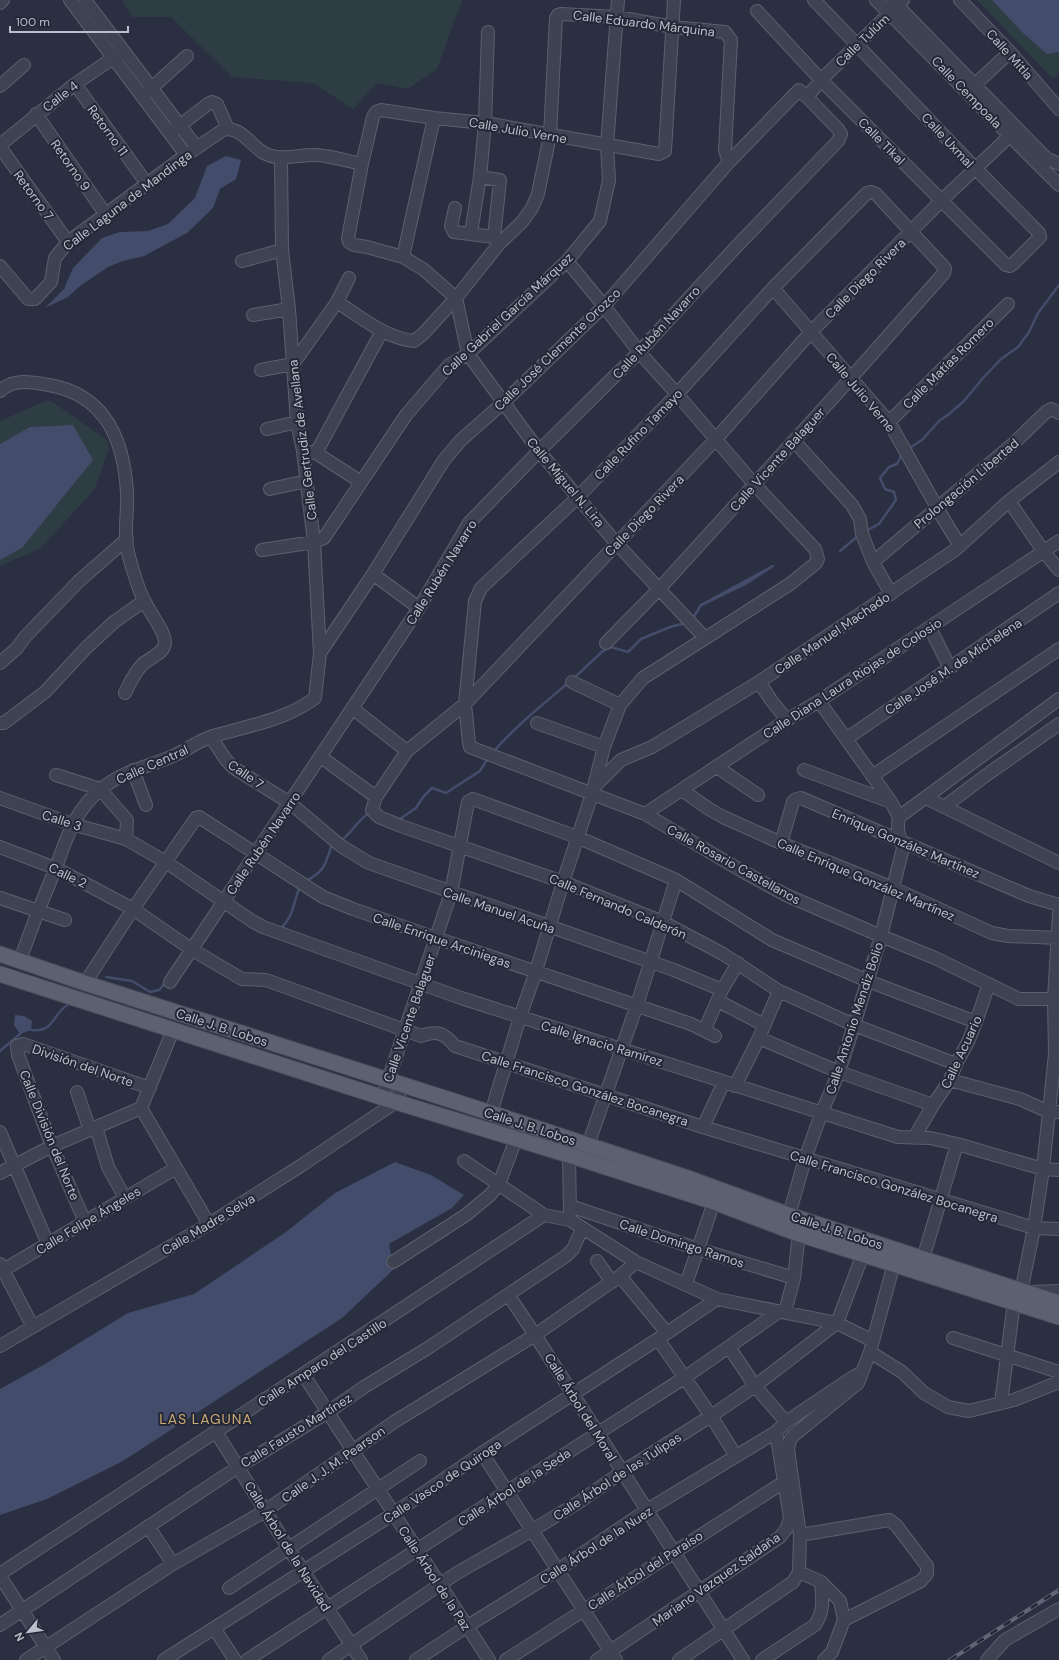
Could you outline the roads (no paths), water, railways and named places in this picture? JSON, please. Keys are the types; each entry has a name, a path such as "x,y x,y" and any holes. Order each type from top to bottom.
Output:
{"main road":[{"name":"Calle J. B. Lobos","path":"0,954 85,984 491,1113 686,1177 896,1257 1021,1295 1059,1303"},
{"name":"Calle J. B. Lobos","path":"0,974 389,1100 569,1155 714,1202 800,1234 863,1254 923,1259 1021,1295 1059,1317"}],"street":[{"path":"0,3 3,0"},
{"path":"70,0 118,54 175,130 186,155"},
{"path":"85,0 118,54"},
{"name":"Calle Gabriel García Márquez","path":"262,550 314,542 324,538 406,415 449,365 468,354 567,261 600,221 609,180 607,146 618,0"},
{"path":"673,27 674,0"},
{"name":"Calle Uxmal","path":"814,0 858,44 1040,235 1010,266"},
{"name":"Calle Cempoala","path":"876,0 895,5 1013,132 1059,185"},
{"name":"Calle Mitla","path":"960,0 1010,52 1059,109"},
{"name":"Calle Tulúm","path":"821,80 895,5"},
{"name":"Calle Tikal","path":"758,12 821,80 941,201 1006,265 1010,266"},
{"name":"Calle Eduardo Márquina","path":"550,135 556,18 558,15 617,18 673,27 725,32 731,40 725,150 729,162"},
{"name":"Calle Julio Verne","path":"362,164 373,117 376,112 381,110 434,118 485,123 607,146 659,154 665,151 673,27"},
{"path":"471,234 480,177 485,123 488,32"},
{"path":"971,88 1010,52"},
{"name":"Calle 4","path":"0,146 36,114 118,54"},
{"path":"147,93 187,56"},
{"path":"0,86 24,65"},
{"path":"807,97 821,80"},
{"name":"Retorno 11","path":"75,84 142,176"},
{"name":"Calle José Clemente Orozco","path":"320,653 373,574 444,460 460,440 503,403 604,306 729,162 799,90 807,97"},
{"name":"Calle Rubén Navarro","path":"170,982 255,852 321,757 419,608 469,523 639,352 736,247 838,141 841,134 838,129 807,97"},
{"path":"175,130 212,102 217,104 228,129 237,131 266,154 281,158 292,156 318,156 362,164 348,238 350,242 354,245 403,257 423,269 456,298 468,354"},
{"name":"Retorno 9","path":"36,114 106,215"},
{"path":"403,257 434,118"},
{"name":"Calle Laguna de Mandinga","path":"0,266 28,299 35,299 51,282 54,258 68,242 186,155 228,129"},
{"path":"175,130 197,148"},
{"name":"Calle Cempoala","path":"1013,132 1046,158 1059,164"},
{"name":"Calle Diego Rivera","path":"376,797 407,750 465,704 715,440 811,332 941,201 1013,132"},
{"path":"337,302 382,331 404,340 414,341 423,334 456,298 497,241 522,222 532,208 538,194 550,135"},
{"name":"Retorno 7","path":"0,146 68,242"},
{"name":"Calle Gertrudiz de Avellana","path":"281,158 282,250 289,309 297,422 303,451 314,542 320,653 315,698"},
{"path":"480,177 500,180 497,241"},
{"name":"Calle Rufino Tamayo","path":"465,704 475,601 481,588 578,497 677,394 774,288 867,193 871,192 876,194 912,231"},
{"path":"455,208 451,230 454,232 471,234 497,241"},
{"name":"Calle Vicente Balaguer","path":"606,643 660,588 794,441 944,272 943,266 912,231"},
{"path":"242,261 282,250"},
{"path":"567,261 639,352 754,484"},
{"path":"261,370 292,364 337,302 349,278"},
{"name":"Calle Julio Verne","path":"774,288 889,422 960,546"},
{"name":"Calle Matías Romero","path":"889,422 1008,304"},
{"path":"252,315 289,309"},
{"path":"316,453 382,331"},
{"name":"Calle Miguel N. Lira","path":"468,354 539,451 617,544 660,588 705,638"},
{"path":"1,387 17,382 25,382 52,385 82,396 104,417 119,444 127,492 127,547 144,601 164,635 164,648 161,652 143,664 133,675 125,693"},
{"name":"Prolongación Libertad","path":"873,562 1014,443 1046,412 1051,410 1059,413"},
{"path":"268,429 297,422"},
{"path":"794,441 852,505 860,519 862,534 873,562 891,594"},
{"path":"303,451 316,453 361,482"},
{"name":"Calle Manuel Machado","path":"593,791 621,760 652,747 759,682 960,546 1009,501 1059,462"},
{"path":"270,489 307,481"},
{"name":"Calle Manuel Machado","path":"491,1113 520,1017 593,791 604,748 620,705 643,678 790,584 816,563 818,559 815,549 754,484"},
{"path":"1009,501 1044,552 1059,570"},
{"path":"0,663 17,648 24,637 79,581 127,539"},
{"name":"Calle Diana Laura Riojas de Colosio","path":"645,814 930,628 1059,541"},
{"path":"373,574 419,608"},
{"name":"Calle José M. de Michelena","path":"846,739 1059,594"},
{"path":"0,724 4,723 45,692 86,648 114,622 144,601"},
{"path":"930,628 950,668"},
{"path":"872,776 1059,649"},
{"path":"572,682 620,705"},
{"path":"759,682 787,720"},
{"name":"Calle Central","path":"20,960 37,911 72,824 87,803 100,789 133,770 174,756 211,737 270,720 308,704 315,698"},
{"path":"819,701 891,802 899,817 1059,699"},
{"name":"Calle Rosario Castellanos","path":"465,704 470,747 593,791 645,814 786,895 935,958 1019,999 1056,999"},
{"path":"352,708 407,750"},
{"path":"537,723 604,748"},
{"path":"944,807 1059,724"},
{"name":"Calle 7","path":"211,737 226,760 234,768 290,803"},
{"path":"321,757 376,797"},
{"path":"717,767 758,795"},
{"path":"133,770 146,805"},
{"path":"804,770 891,802"},
{"path":"56,775 100,789 127,820 126,839"},
{"name":"Calle Enrique González Martínez","path":"682,790 709,809 781,843 893,888 992,933 1008,936 1058,938"},
{"name":"Calle Fernando Calderón","path":"376,797 372,810 379,817 460,847 563,882 663,922 723,954 779,991 854,1025 956,1064"},
{"name":"Calle 3","path":"0,798 72,824 126,839 166,862"},
{"name":"Enrique González Martínez","path":"781,843 793,802 796,799 801,798 1029,896 1059,905"},
{"path":"926,798 1059,863"},
{"name":"Calle Vicente Balaguer","path":"389,1100 388,1081 450,892 468,802 474,800 578,837"},
{"name":"Calle Manuel Acuña","path":"290,803 341,846 369,863 702,981 720,996 764,1025"},
{"name":"Calle Enrique Arciniegas","path":"166,862 196,818 202,817 293,879 323,897 436,938 637,1005 710,1032 720,996"},
{"name":"Calle Antonio Mendiz Bolio","path":"789,1215 805,1159 821,1114 839,1072 881,936 903,848 898,836 897,826 899,817"},
{"path":"578,837 676,880 772,940 868,981 976,1022"},
{"name":"Calle 2","path":"0,847 55,868 133,909"},
{"path":"85,984 133,909 166,862"},
{"name":"Calle Ignacio Ramírez","path":"166,862 252,922 420,983 520,1017 622,1048 821,1114 898,1137 930,1138 957,1144 1043,1169 1059,1170"},
{"path":"588,1145 637,1005 676,880"},
{"path":"0,898 65,920"},
{"name":"Calle Francisco González Bocanegra","path":"133,909 191,949 242,979 266,980 421,1036 430,1033 440,1033 448,1037 455,1046 805,1159 1034,1228 1059,1229"},
{"path":"1001,1403 1002,1381 1034,1228 1054,1112 1057,1054 1056,999 1059,914"},
{"path":"720,996 738,963"},
{"name":"Calle Acuario","path":"914,1138 933,1105 950,1080 956,1064 968,1042 989,984"},
{"path":"703,1127 759,1038 779,991"},
{"path":"0,1173 52,1146 141,1108 173,1030"},
{"path":"759,1038 839,1072 933,1105"},
{"name":"División del Norte","path":"17,1046 22,1044 150,1088"},
{"name":"Calle División del Norte","path":"17,1046 18,1055 52,1146 85,1222"},
{"path":"950,1080 1020,1099 1054,1112"},
{"path":"389,1100 402,1085"},
{"path":"76,1092 108,1167 125,1198"},
{"name":"Calle Madre Selva","path":"0,1346 210,1224 389,1100"},
{"path":"141,1108 210,1224"},
{"path":"0,1132 48,1244"},
{"path":"393,1262 466,1215 490,1195 499,1184 516,1139"},
{"path":"923,1259 957,1144"},
{"path":"569,1155 570,1220"},
{"path":"464,1161 544,1215 570,1220 636,1262 717,1299 837,1323 872,1346 924,1393 948,1407 969,1411 1001,1403 1059,1382"},
{"name":"Calle Felipe Ángeles","path":"1,1269 48,1244 176,1168"},
{"path":"686,1284 714,1202"},
{"name":"Calle Domingo Ramos","path":"570,1206 698,1249 794,1278"},
{"name":"Calle Amparo del Castillo","path":"0,1575 544,1215"},
{"name":"Calle Fausto Martínez","path":"0,1625 238,1467 328,1412 364,1386 428,1348 509,1296 566,1256 573,1249 582,1228"},
{"path":"782,1311 794,1278 800,1234"},
{"path":"837,1323 863,1254"},
{"path":"679,1660 793,1582 799,1572 800,1535 788,1449 790,1440 794,1435 858,1383 872,1346 896,1257"},
{"path":"597,1261 616,1279 662,1336 684,1378 711,1416 736,1456"},
{"name":"Calle J. J. M. Pearson","path":"26,1660 173,1564 265,1511 394,1422 535,1335 616,1279 636,1262"},
{"path":"1,1269 33,1327"},
{"path":"1021,1295 1059,1291"},
{"name":"Calle Árbol del Moral","path":"509,1296 743,1660"},
{"name":"Calle Vasco de Quiroga","path":"164,1660 393,1514 482,1453 717,1299"},
{"name":"Calle Árbol de la Seda","path":"247,1660 684,1378 782,1311"},
{"name":"Calle Árbol de las Tulipas","path":"329,1660 439,1585 490,1553 531,1531 579,1502 622,1472 711,1416 755,1386 837,1323"},
{"path":"953,1338 1008,1354 1059,1372"},
{"path":"729,1347 755,1386 786,1422"},
{"path":"776,1432 786,1422 861,1373"},
{"name":"Calle Árbol de la Paz","path":"304,1374 416,1550 489,1660"},
{"name":"Calle Árbol de la Navidad","path":"216,1432 289,1549 362,1660"},
{"name":"Calle Árbol de la Nuez","path":"416,1660 558,1570 647,1510 776,1432"},
{"name":"Mariano Vazquez Saldaña","path":"597,1660 613,1656 699,1591 780,1536 787,1528 790,1518 776,1432"},
{"path":"482,1453 613,1656"},
{"path":"230,1588 420,1461"},
{"name":"Calle Árbol del Paraíso","path":"506,1660 784,1482"},
{"path":"800,1535 889,1520 896,1525 927,1566 927,1574 921,1581 844,1620"},
{"path":"148,1526 173,1564"},
{"path":"799,1572 821,1582 840,1601 844,1620 832,1652 824,1660"},
{"path":"0,1575 54,1660"},
{"path":"762,1660 815,1625 821,1617 823,1608 821,1582"},
{"path":"987,1660 1006,1640 1059,1609"},
{"path":"214,1628 235,1660"}],"water":[{"path":"992,0 1059,0 1059,52 1047,54 1023,33"},
{"path":"226,156 241,160 236,179 220,189 213,208 187,233 144,256 123,261 108,267 80,286 68,297 45,308 64,289 73,268 102,238 120,232 148,231 168,224 195,198 207,166"},
{"path":"73,425 93,460 22,548 0,560 0,444 30,427"},
{"path":"15,1015 24,1016 32,1021 31,1030 20,1034 14,1025"},
{"path":"395,1162 431,1175 464,1195 452,1208 389,1244 394,1269 342,1318 123,1461 47,1499 0,1515 0,1389 45,1364 128,1313 194,1294 286,1232 335,1193"}],"waterway":[{"path":"908,449 922,440 939,421 964,401 1001,359 1018,347 1029,332 1038,313 1059,285"},
{"path":"866,531 879,524 896,500 894,492 885,489 880,478 889,467 897,464 902,454"},
{"path":"840,551 858,536"},
{"path":"692,620 701,605 745,584 773,566 701,605"},
{"path":"574,678 603,651 611,647 628,652 641,639 670,627 686,623"},
{"path":"493,752 520,725 568,683"},
{"path":"397,819 400,819 416,808 423,797 432,788 446,793 480,771 488,758"},
{"path":"343,839 369,813"},
{"path":"305,881 316,875 323,867 332,844"},
{"path":"280,929 288,920 299,889"},
{"path":"106,977 132,981 150,992 159,990 166,982"},
{"path":"31,1030 45,1028 53,1022 59,1012 69,1004"},
{"path":"0,1051 20,1034"}],"railway":[{"path":"950,1660 1059,1590"}],"district":[{"name":"LAS LAGUNA","path":"206,1419"}]}
